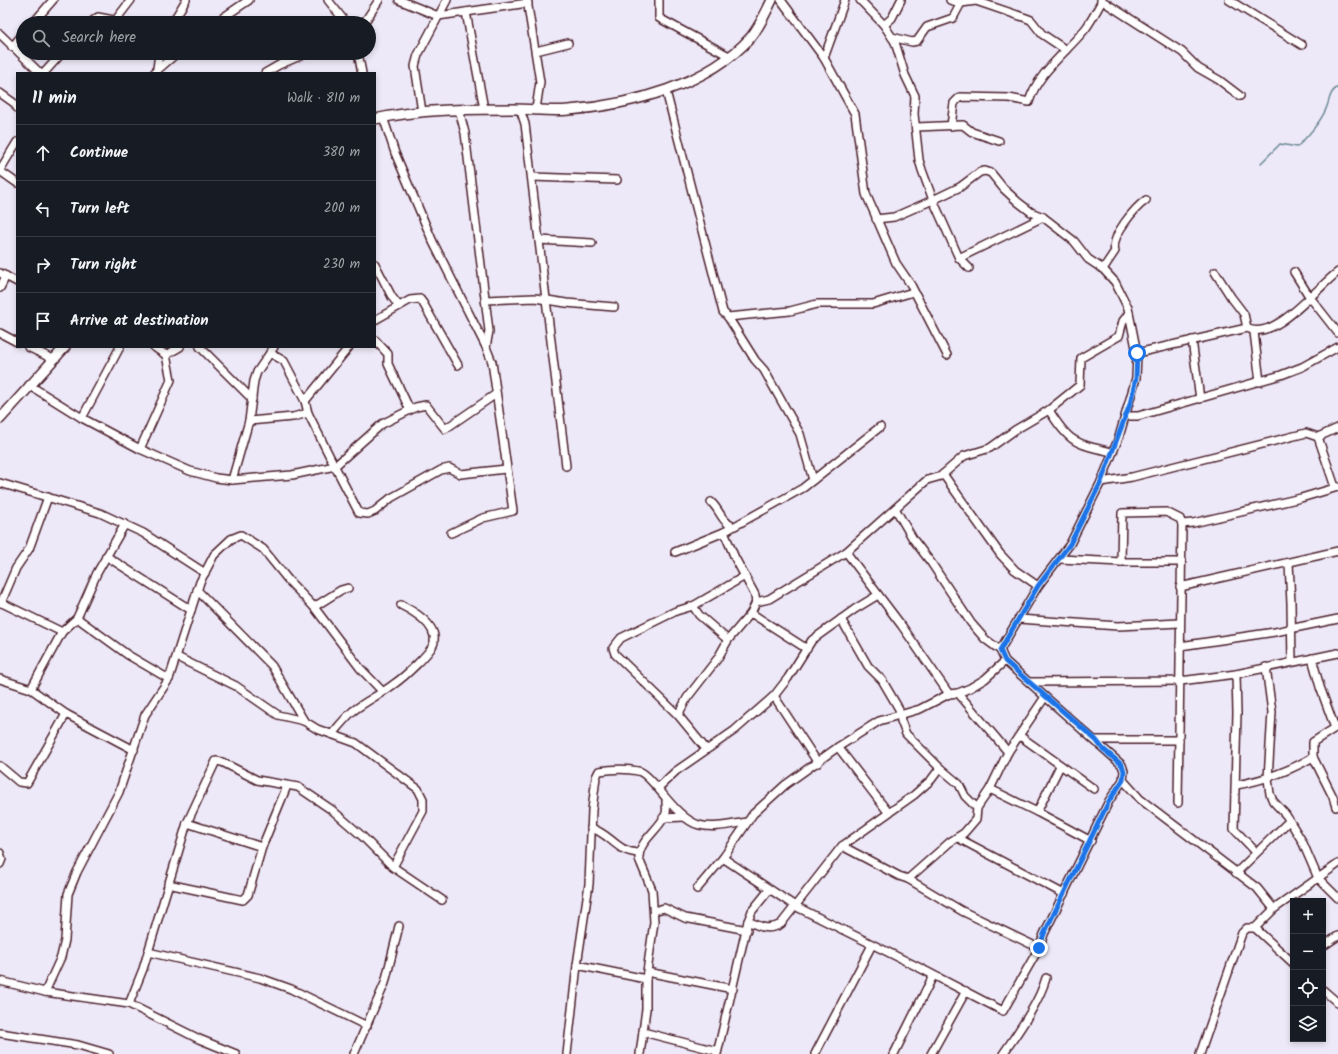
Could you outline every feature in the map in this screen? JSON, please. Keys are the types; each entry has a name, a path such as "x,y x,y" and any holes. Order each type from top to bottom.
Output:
{"street":[{"path":"39,16 53,0"},
{"path":"119,16 131,0"},
{"path":"178,16 186,0"},
{"path":"225,16 249,0"},
{"path":"328,0 341,16"},
{"path":"369,16 379,0"},
{"path":"399,0 438,16 528,2 540,82 536,109"},
{"path":"422,112 415,66 418,55 446,0"},
{"path":"659,0 659,18 729,56"},
{"path":"451,533 483,518 514,511 506,469 496,394 495,375 486,347 433,242 379,118 422,112 460,110 568,110 628,101 666,91 701,75 729,56 751,36 772,0"},
{"path":"781,0 824,58 855,114 866,194 896,263 947,355"},
{"path":"824,58 845,0"},
{"path":"860,0 884,25 892,37 905,75 915,96 919,160 933,200 959,258 969,268"},
{"path":"884,25 892,18 901,0"},
{"path":"950,0 961,3 976,1 1031,20 1042,34 1066,50"},
{"path":"951,126 954,103 960,97 1009,98 1029,102 1044,76 1086,28 1101,0 1182,52 1198,68 1219,80 1240,96"},
{"path":"1229,0 1302,45"},
{"path":"892,37 912,42 917,41 927,27 953,18 961,3"},
{"path":"466,12 484,109"},
{"path":"0,34 16,51"},
{"path":"12,47 16,42"},
{"path":"536,50 568,43"},
{"path":"26,60 39,72"},
{"path":"45,72 56,60"},
{"path":"156,71 158,60"},
{"path":"156,71 169,60"},
{"path":"267,72 291,60"},
{"path":"359,60 362,72"},
{"path":"666,91 723,312 728,317 755,360 764,370 800,434 813,480"},
{"path":"0,93 16,103"},
{"path":"520,109 525,124 532,177 566,466"},
{"path":"460,110 489,331 486,347"},
{"path":"916,127 963,125 972,132 999,140"},
{"path":"16,144 0,171 16,182"},
{"path":"876,219 894,217 933,200 960,187 980,172 985,171 991,174 1018,202 1031,212 1043,217 1074,241 1088,259 1116,282 1125,299 1137,353 1136,378 1126,416 1101,482 1070,544 1038,586 1000,650"},
{"path":"532,177 617,180"},
{"path":"1102,269 1115,251 1114,248 1120,232 1134,210 1146,200"},
{"path":"959,258 1043,217"},
{"path":"539,240 592,243"},
{"path":"376,266 392,297 400,306"},
{"path":"1215,272 1244,314 1251,330 1260,382"},
{"path":"1294,272 1338,333"},
{"path":"1137,353 1192,340 1251,330 1264,330 1282,321 1338,272"},
{"path":"0,288 3,274 16,281"},
{"path":"728,317 790,311 817,304 873,304 913,292"},
{"path":"485,300 535,298 566,304 614,307"},
{"path":"376,319 415,299 423,303 458,365"},
{"path":"756,602 769,599 846,552 896,510 927,480 943,474 964,456 990,448 1049,410 1080,385 1081,358 1119,336 1123,321 1129,313"},
{"path":"0,333 16,341"},
{"path":"1192,340 1200,399"},
{"path":"376,341 388,354 388,364 410,410"},
{"path":"1126,416 1138,416 1260,382 1302,367 1338,347"},
{"path":"30,348 53,359"},
{"path":"0,419 29,385 64,348"},
{"path":"82,418 119,348"},
{"path":"140,449 170,380 166,355 156,348"},
{"path":"166,355 178,348"},
{"path":"201,348 252,399"},
{"path":"306,401 348,348"},
{"path":"232,480 249,421 257,372 272,350 284,361 306,401 308,413 359,513 368,514 390,498 441,470 448,468 461,474 506,469"},
{"path":"29,385 82,418 140,449 190,471 216,478 232,480 292,474 335,466 382,424 410,410 426,405 445,429 496,394"},
{"path":"1049,410 1060,429 1079,445 1112,452"},
{"path":"249,421 294,417 308,413"},
{"path":"675,552 724,532 732,526 803,488 880,427"},
{"path":"1101,482 1132,477 1306,433 1318,436 1338,428"},
{"path":"1182,524 1213,519 1319,494 1337,487 1318,436"},
{"path":"943,474 1000,554 1015,570 1038,586"},
{"path":"0,483 100,513 143,533 205,573"},
{"path":"48,497 28,549 16,568 0,602 62,632"},
{"path":"711,502 718,510 723,520 732,526"},
{"path":"723,858 795,906 907,961 933,976 966,991 1003,1011 1039,948 1044,934 1091,841 1109,801 1123,780 1124,771 1122,765 1103,749 1096,740 1045,697 1031,682 1005,661 1000,650 985,639 971,623 932,564 913,539 896,510"},
{"path":"1121,562 1122,513 1166,512 1180,519 1182,524 1180,562 1178,803"},
{"path":"31,689 62,632 76,618 106,556 125,524"},
{"path":"678,715 687,698 718,658 728,640 750,613 756,602 755,595 724,532"},
{"path":"45,992 61,957 65,940 68,894 77,872 119,792 145,715 169,679 197,590 214,555 231,539 241,535 263,549 289,582 314,607 360,668 382,691"},
{"path":"1180,587 1338,551"},
{"path":"846,552 902,626 948,694"},
{"path":"106,556 191,610"},
{"path":"1060,559 1121,562 1180,562"},
{"path":"1289,563 1292,662"},
{"path":"706,749 678,715 615,654 613,648 621,638 676,611 693,606 745,576"},
{"path":"314,607 340,590 348,588"},
{"path":"197,590 272,666 304,721"},
{"path":"658,788 676,771 735,730 774,696 788,678 812,640 878,595"},
{"path":"332,734 347,716 382,691 395,684 427,654 434,644 433,633 430,627 415,612 401,605"},
{"path":"693,606 699,615 728,640"},
{"path":"750,613 807,649"},
{"path":"76,618 128,655 169,679"},
{"path":"841,619 868,666 882,680 900,714 906,734 940,768 959,784 965,796 977,808"},
{"path":"1019,619 1118,626 1180,623"},
{"path":"1180,646 1218,642 1338,620"},
{"path":"1031,682 1180,681 1236,674 1338,653"},
{"path":"177,657 236,686 278,715 304,721 317,729 363,747 418,789 423,799 423,811 393,867"},
{"path":"1312,658 1320,687 1336,727 1314,742 1313,757 1335,795 1336,807"},
{"path":"697,889 723,858 747,822 776,792 818,763 838,746 879,721 920,709 948,694 958,693 985,679 1005,661"},
{"path":"1266,667 1272,712 1268,779 1270,794 1273,801 1286,815 1302,841 1318,878 1338,898"},
{"path":"1236,674 1236,785 1234,829 1256,852"},
{"path":"0,679 31,689 66,714 134,750"},
{"path":"958,693 1008,752"},
{"path":"774,696 818,763"},
{"path":"908,879 946,846 958,838 976,819 977,808 990,789 1008,752 1045,697"},
{"path":"0,766 19,782 27,783 66,714"},
{"path":"1020,736 1094,789"},
{"path":"1096,740 1179,740"},
{"path":"838,746 888,812"},
{"path":"1236,785 1268,779 1293,769 1313,757"},
{"path":"129,1004 148,952 187,823 216,762 222,762 257,780 298,787 332,810 362,836 393,867 442,900"},
{"path":"1037,812 1060,766"},
{"path":"748,921 762,929 777,926 795,906 842,846 922,789 940,768"},
{"path":"567,1054 577,965 588,892 591,828 596,777 599,772 617,769 640,770 658,788 666,801 684,817 701,826 720,826 747,822"},
{"path":"1123,780 1140,799 1257,888 1274,909"},
{"path":"168,884 243,900 248,895 262,847 287,786"},
{"path":"990,789 1091,841"},
{"path":"640,1054 646,1009 646,976 654,922 654,911 652,890 639,859 639,854 652,832 666,814 666,801"},
{"path":"663,818 673,816 684,817"},
{"path":"1236,873 1289,821"},
{"path":"187,823 262,847"},
{"path":"591,828 603,833 621,849 629,853 639,854"},
{"path":"958,838 1064,894"},
{"path":"842,846 899,876 908,879 962,911 1039,948"},
{"path":"0,853 2,860 0,864"},
{"path":"1255,928 1274,909 1338,864"},
{"path":"642,1032 717,1052 748,921 752,911 769,890"},
{"path":"654,911 664,908 685,918 747,930"},
{"path":"354,1054 385,983 399,926"},
{"path":"1200,1054 1242,933 1247,928 1255,928 1290,960"},
{"path":"1326,944 1338,936"},
{"path":"815,1054 872,945"},
{"path":"148,952 260,978 291,989 366,1026"},
{"path":"577,965 733,988"},
{"path":"894,1054 933,976"},
{"path":"1003,1054 1015,1037 1040,994 1046,978"},
{"path":"0,981 45,992 129,1004 198,1039 236,1054"},
{"path":"931,1054 966,991"},
{"path":"1326,993 1338,1003"},
{"path":"0,1033 78,1045 99,1053 109,1054"}],"waterway":[{"path":"1261,163 1280,144 1297,147 1317,124 1326,109 1331,94 1338,87"}],"route":[{"path":"1039,948 1044,934 1091,841 1109,801 1123,780 1124,771 1122,765 1103,749 1096,740 1005,661 1000,650 1038,586 1070,544 1101,482 1130,404 1136,378 1137,353"}]}
